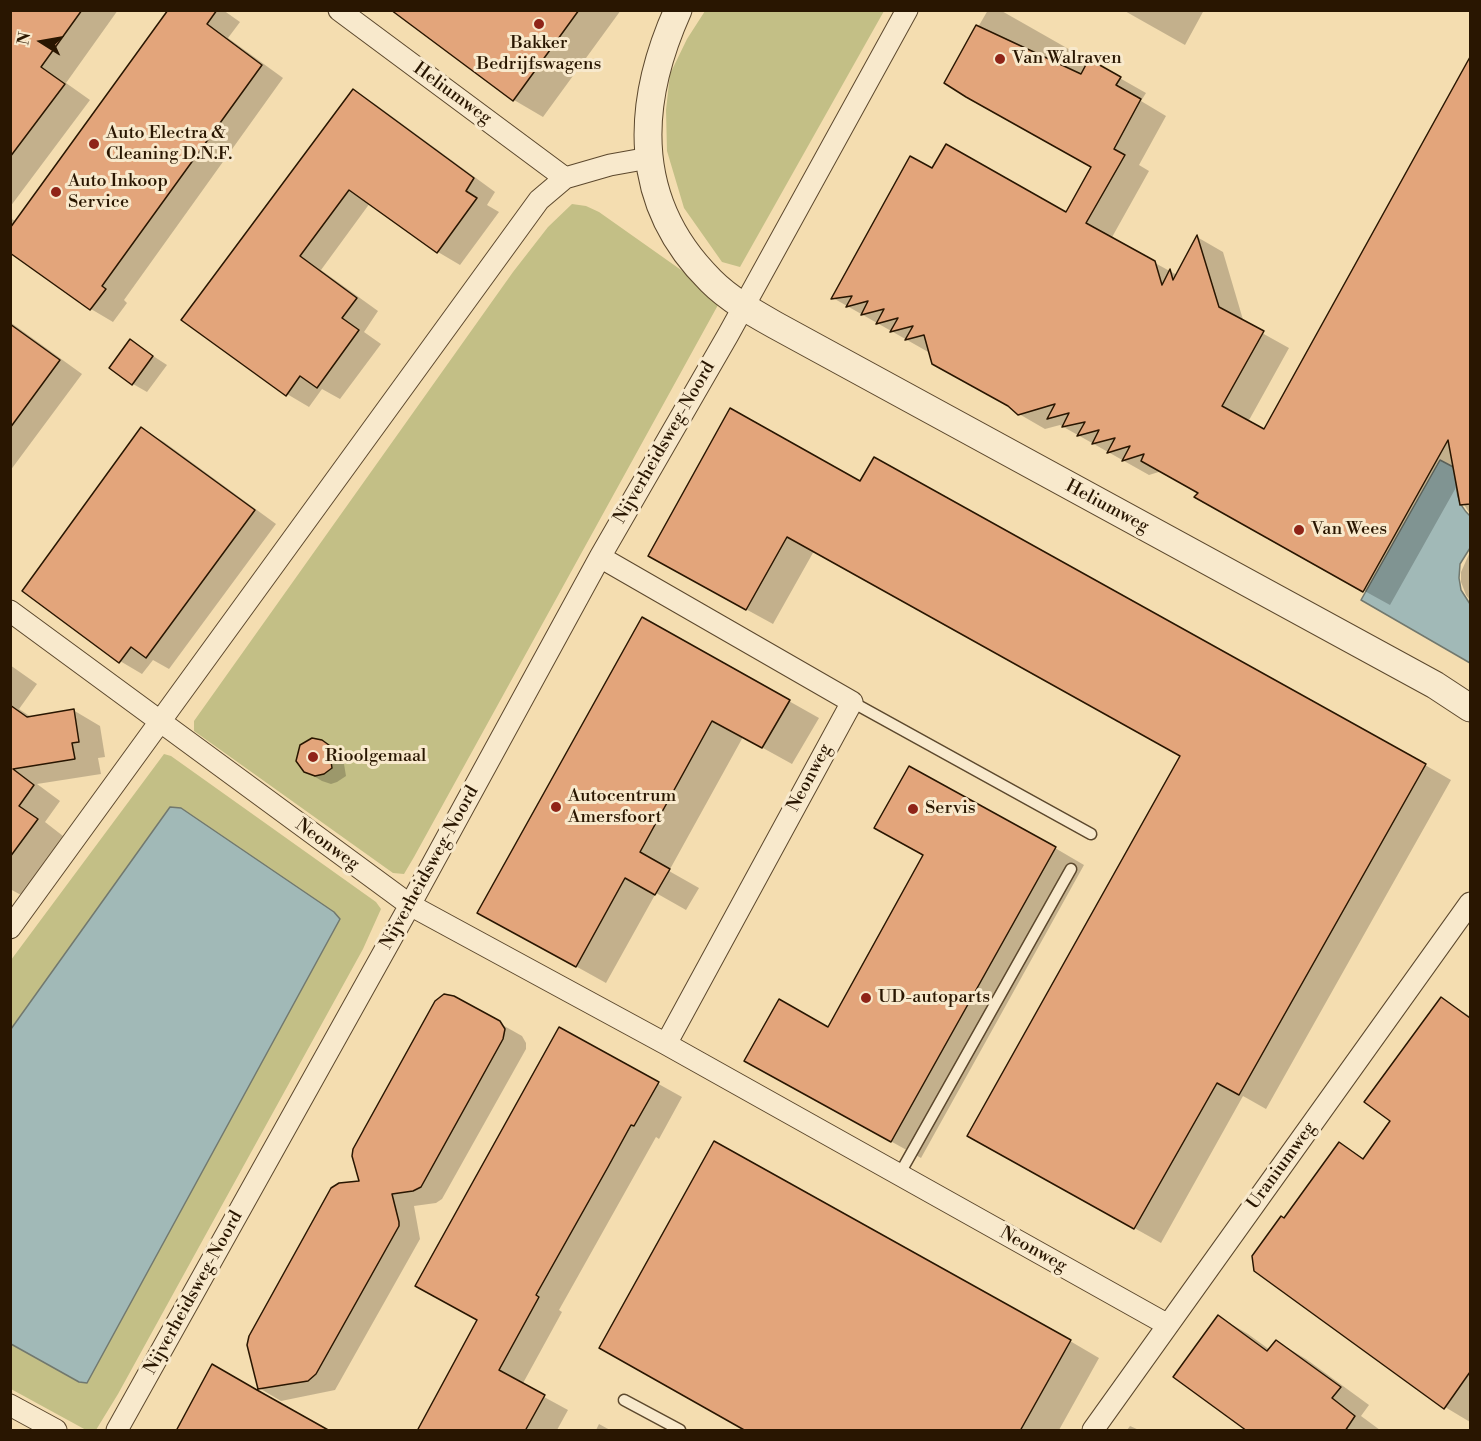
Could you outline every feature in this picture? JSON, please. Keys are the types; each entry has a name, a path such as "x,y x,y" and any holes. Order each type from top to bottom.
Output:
{"street":[{"name":"Heliumweg","path":"339,10 565,178"},
{"path":"678,10 663,42 654,73 648,120 649,158 656,196 666,220 686,251 711,281 743,307"},
{"name":"Nijverheidsweg-Noord","path":"117,1431 410,905 600,557 743,307 907,10"},
{"path":"10,928 539,200 565,178 610,165 649,158"},
{"name":"Heliumweg","path":"743,307 940,417 1435,685 1470,708"},
{"path":"600,557 852,702"},
{"name":"Neonweg","path":"10,611 410,905 666,1044 1168,1325"},
{"name":"Neonweg","path":"666,1044 852,702"},
{"name":"Uraniumweg","path":"1093,1431 1470,903"},
{"path":"10,1406 56,1431"}],"lane":[{"path":"852,702 1091,834"},
{"path":"899,1174 1071,869"},
{"path":"624,1400 680,1431"}],"shaded area":[{"path":"705,11 884,11 740,267 722,262 684,208 667,151 666,110 670,74 687,39"},
{"path":"572,204 586,206 599,212 708,289 716,296 718,305 414,857 404,874 393,873 194,731 194,721 513,272 548,227"},
{"path":"164,754 171,756 376,902 381,909 363,949 118,1394 96,1430 86,1430 11,1389 11,1344 79,1382 87,1383 340,919 170,807 11,1029 11,960"}],"water":[{"path":"1440,460 1459,470 1457,495 1470,516 1470,548 1460,564 1459,578 1461,590 1470,604 1470,663 1361,600"},
{"path":"170,807 181,808 334,912 340,919 87,1383 79,1382 11,1344 11,1029"}],"building":[{"path":"10,10 82,10 41,67 65,84 10,157"},
{"path":"168,10 217,10 207,24 262,65 102,286 106,289 90,310 10,253 10,228"},
{"path":"391,10 579,10 513,101"},
{"path":"976,25 1081,74 1089,59 1121,77 1116,85 1141,99 1114,149 1125,155 1086,223 1155,261 1162,285 1170,269 1173,280 1197,235 1219,307 1264,331 1222,406 1264,429 1470,57 1470,504 1460,505 1448,440 1363,592 1194,497 1198,493 1141,461 1144,454 1122,461 1130,446 1107,453 1115,438 1092,444 1099,430 1077,436 1085,422 1062,427 1069,413 1047,419 1055,404 1018,415 1008,406 932,364 924,335 905,340 913,326 890,332 898,318 876,324 884,309 861,315 868,301 846,307 852,296 831,299 910,156 932,168 946,144 1066,212 1091,167 944,83"},
{"path":"353,89 474,178 466,191 477,198 437,253 349,190 300,256 357,298 342,318 359,330 317,388 300,376 286,396 181,320"},
{"path":"10,324 60,360 10,428"},
{"path":"130,339 153,356 132,385 109,368"},
{"path":"730,408 860,481 874,457 1426,764 1239,1095 1217,1083 1134,1229 967,1136 1180,756 787,537 746,610 648,556"},
{"path":"141,427 255,510 146,658 131,647 119,663 22,591"},
{"path":"642,617 790,700 762,748 712,721 640,852 670,869 655,895 625,878 576,967 477,913"},
{"path":"10,705 27,717 74,709 79,742 72,743 75,759 13,769 34,785 19,806 38,819 10,857"},
{"name":"Rioolgemaal","path":"312,738 322,740 333,748 330,755 332,768 324,774 315,776 304,772 296,761 300,745"},
{"path":"909,766 1056,847 891,1142 744,1061 779,999 828,1027 923,855 874,828"},
{"path":"444,994 454,996 500,1021 505,1029 503,1039 421,1187 413,1191 392,1194 399,1226 316,1374 308,1381 258,1389 247,1345 249,1336 331,1188 339,1183 359,1181 352,1156 353,1149 435,1001"},
{"path":"1441,997 1470,1018 1470,1372 1444,1409 1254,1271 1252,1256 1281,1216 1284,1218 1339,1142 1363,1159 1390,1121 1364,1102"},
{"path":"559,1027 659,1082 634,1126 631,1125 536,1295 539,1297 499,1370 545,1395 525,1431 417,1431 477,1320 415,1286"},
{"path":"714,1141 1071,1340 1020,1431 746,1431 599,1348"},
{"path":"1218,1315 1267,1351 1276,1340 1341,1387 1332,1398 1355,1416 1345,1431 1247,1431 1173,1377"},
{"path":"212,1364 257,1390 330,1431 176,1431"}],"place":[{"name":"Bakker Bedrijfswagens","path":"539,24"},
{"name":"Van Walraven","path":"1000,59"},
{"name":"Auto Electra & Cleaning D.N.F.","path":"94,144"},
{"name":"Auto Inkoop Service","path":"56,192"},
{"name":"Van Wees","path":"1299,530"},
{"name":"Rioolgemaal","path":"313,757"},
{"name":"Autocentrum Amersfoort","path":"556,807"},
{"name":"Servis","path":"913,809"},
{"name":"UD-autoparts","path":"866,998"}]}
